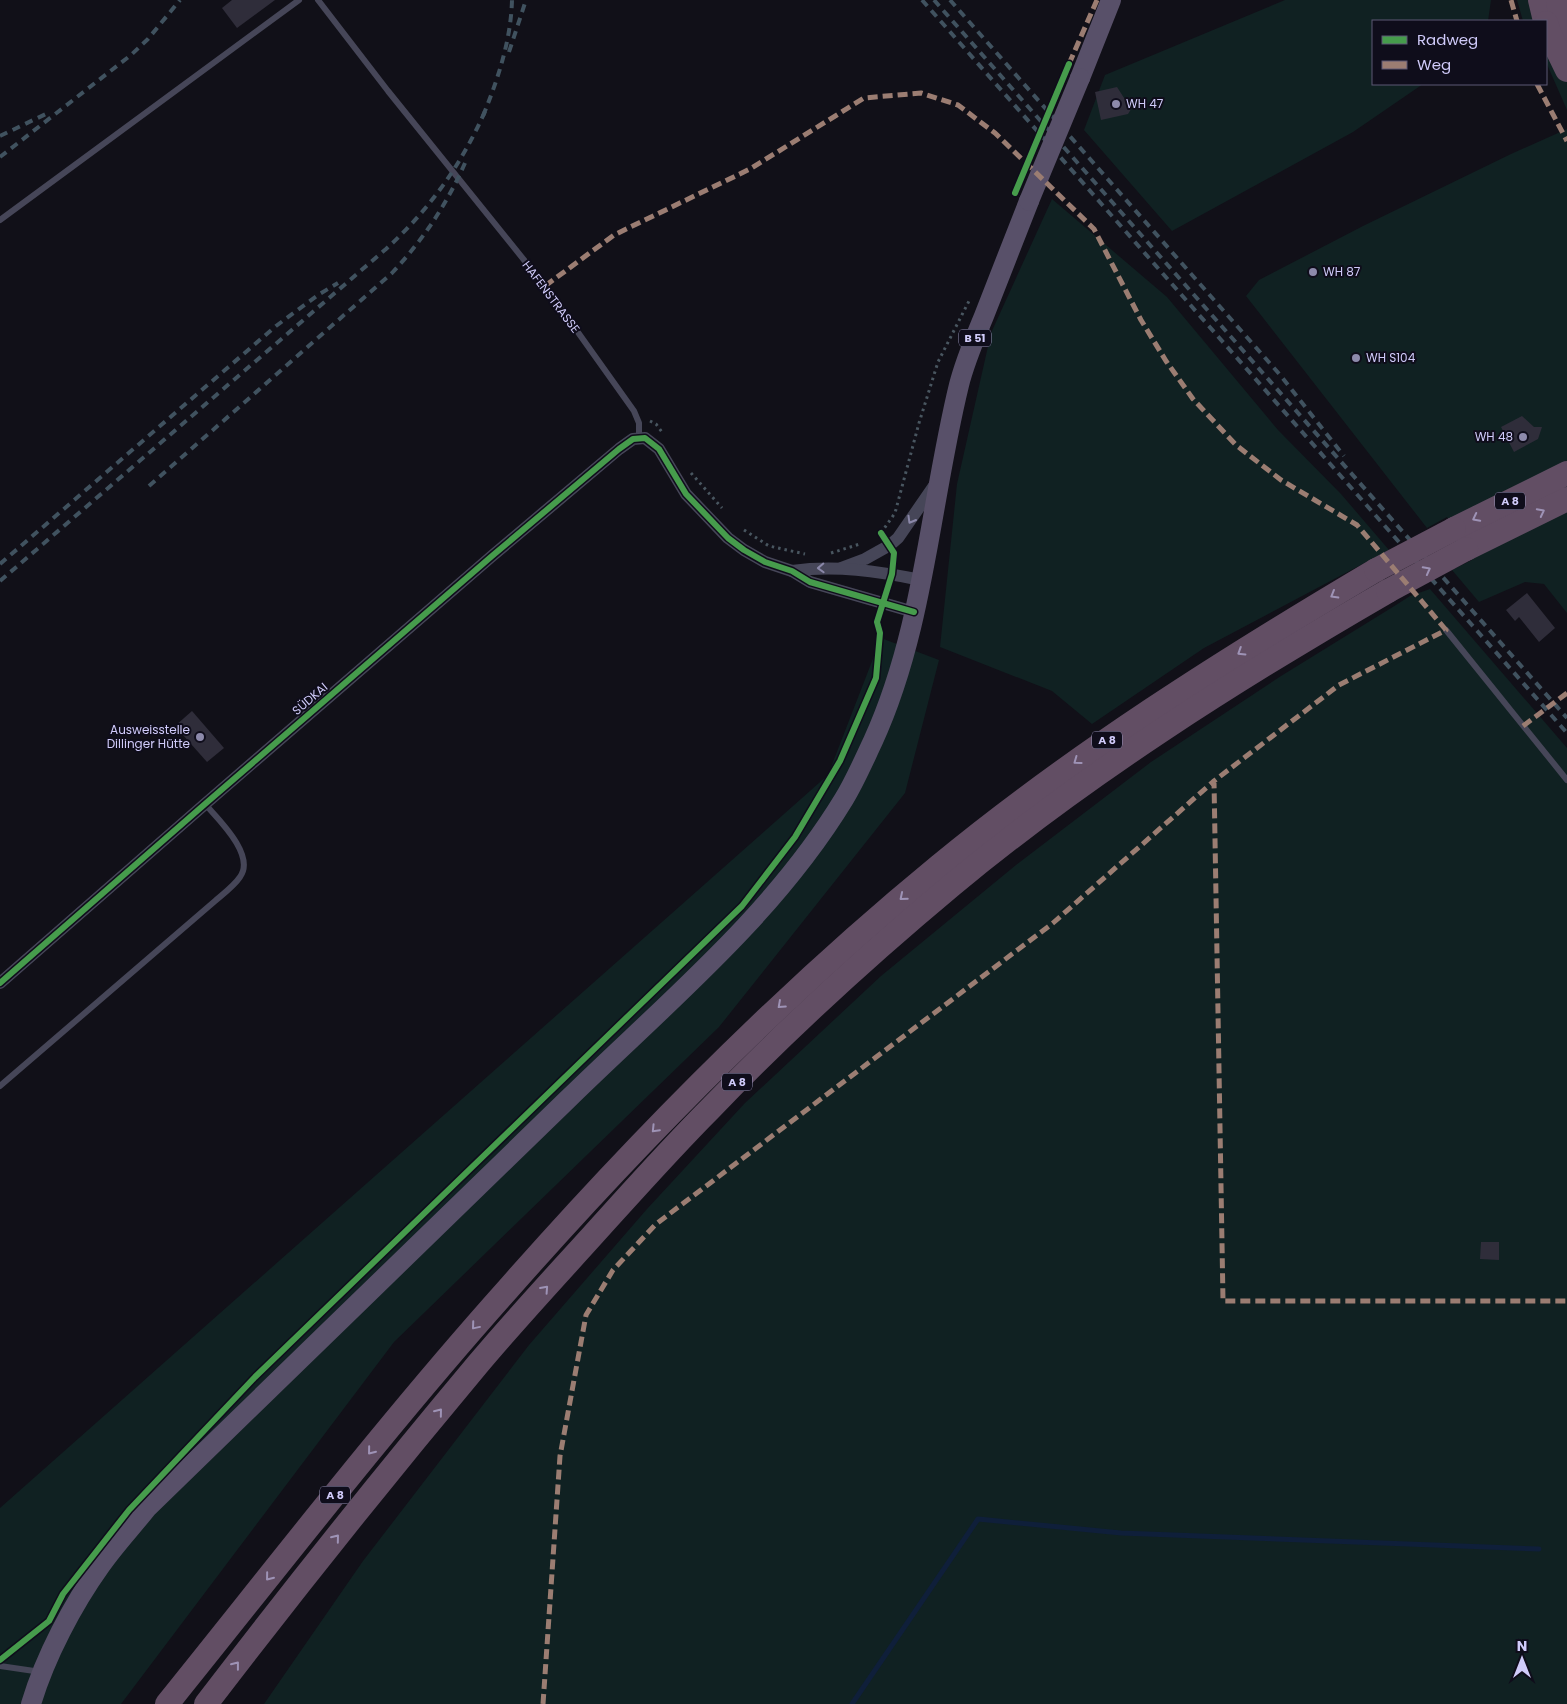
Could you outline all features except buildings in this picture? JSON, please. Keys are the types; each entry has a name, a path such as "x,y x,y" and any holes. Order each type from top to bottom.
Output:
{"highway":[{"path":"1540,0 1545,20"},
{"path":"1558,0 1561,23 1567,35"},
{"path":"1547,27 1567,70"},
{"name":"A 8","path":"168,1704 375,1446 507,1289 621,1164 689,1094 762,1022 848,944 933,871 1024,799 1182,689 1376,570 1567,473"},
{"name":"A 8","path":"206,1704 265,1627 481,1360 643,1180 709,1110 776,1042 870,955 954,883 1038,818 1194,708 1285,651 1388,591 1466,549 1567,499"}],"main road":[{"name":"B 51","path":"31,1704 42,1672 86,1586 102,1563 147,1508 605,1063 711,963 796,867 846,796 873,742 901,670 921,580 939,479 964,367 1110,1"}],"street":[{"path":"640,437 649,440 659,450 686,494 728,538 765,562 792,571 810,582 914,612"},
{"name":"SÜDKAI","path":"0,984 507,543 619,449 628,442 640,437"},
{"path":"841,568 865,559 890,545 907,527 919,506 939,479"},
{"path":"792,571 815,568 860,569 921,580"}],"lane":[{"path":"0,220 299,0"},
{"name":"HAFENSTRASSE","path":"318,0 388,92 545,286 637,417 640,437"},
{"path":"1446,630 1567,780"},
{"path":"0,1086 215,901 241,876 244,867 239,846 205,804"},
{"path":"0,1666 42,1672"}],"path":[{"path":"873,538 881,533 894,513 938,362 971,297"},
{"path":"637,417 656,424 667,439"},
{"path":"689,470 724,512"},
{"path":"736,525 769,546 803,554 813,554"},
{"path":"881,533 890,545"},
{"path":"822,554 831,554 866,542"}],"shaded area":[{"path":"1285,0 1491,0 1488,20 1372,20 1372,85 1422,85 1353,132 1172,231 1084,130 1105,75"},
{"path":"1517,0 1567,0 1567,110 1547,64 1547,20 1523,20"},
{"path":"1567,129 1567,613 1544,584 1525,582 1479,602 1452,570 1472,560 1447,517 1427,528 1246,296 1259,280 1363,226"},
{"path":"1052,199 1167,297 1278,430 1341,494 1389,550 1204,648 1092,724 1052,691 940,647 957,484 991,333"},
{"path":"1430,589 1567,748 1567,1704 264,1704 363,1561 529,1345 647,1209 745,1103 881,976 1016,865 1151,762 1281,676 1410,596"},
{"path":"881,638 939,660 905,793 719,1027 394,1342 121,1704 0,1704 0,1508 828,775"}],"waterway":[{"path":"852,1704 978,1519 1121,1533 1539,1549"}],"railway":[{"path":"0,157 131,55 148,39 180,0"},
{"path":"483,116 503,59 509,30 512,0"},
{"path":"509,52 526,0"},
{"path":"922,0 1567,733"},
{"path":"934,0 1567,718"},
{"path":"950,0 1281,376 1344,456"},
{"path":"0,581 402,234 444,185 477,129 486,109"},
{"path":"0,136 50,112"},
{"path":"149,486 392,273 414,248 433,221 465,163"},
{"path":"0,564 276,326 318,295 338,283"}],"marked path":[{"path":"1069,64 1097,0"},
{"path":"1511,0 1517,20"},
{"path":"1538,85 1567,141"},
{"path":"545,286 614,235 750,169 864,98 921,93 958,105 995,133 1094,229 1141,320 1166,361 1193,399 1236,445 1281,480 1357,525 1446,630 1339,685 1214,781 1223,1301 1567,1301"},
{"path":"1523,726 1567,693"},
{"path":"543,1704 560,1456 586,1315 613,1270 656,1224 1053,923 1214,781"}],"cycle path":[{"path":"1015,193 1069,64"},
{"path":"0,983 492,556 633,439 645,438 659,449 686,494 728,538 744,550 765,562 792,571 810,582 914,612"},
{"path":"0,1660 49,1621 63,1594 129,1510 255,1377 742,906 795,837 840,761 876,678 880,633 877,622 892,574 894,553 881,533"}],"place":[{"name":"WH 47","path":"1116,104"},
{"name":"WH 87","path":"1313,272"},
{"name":"WH S104","path":"1356,358"},
{"name":"WH 48","path":"1523,437"},
{"name":"Ausweisstelle Dillinger Hütte","path":"200,737"}]}
